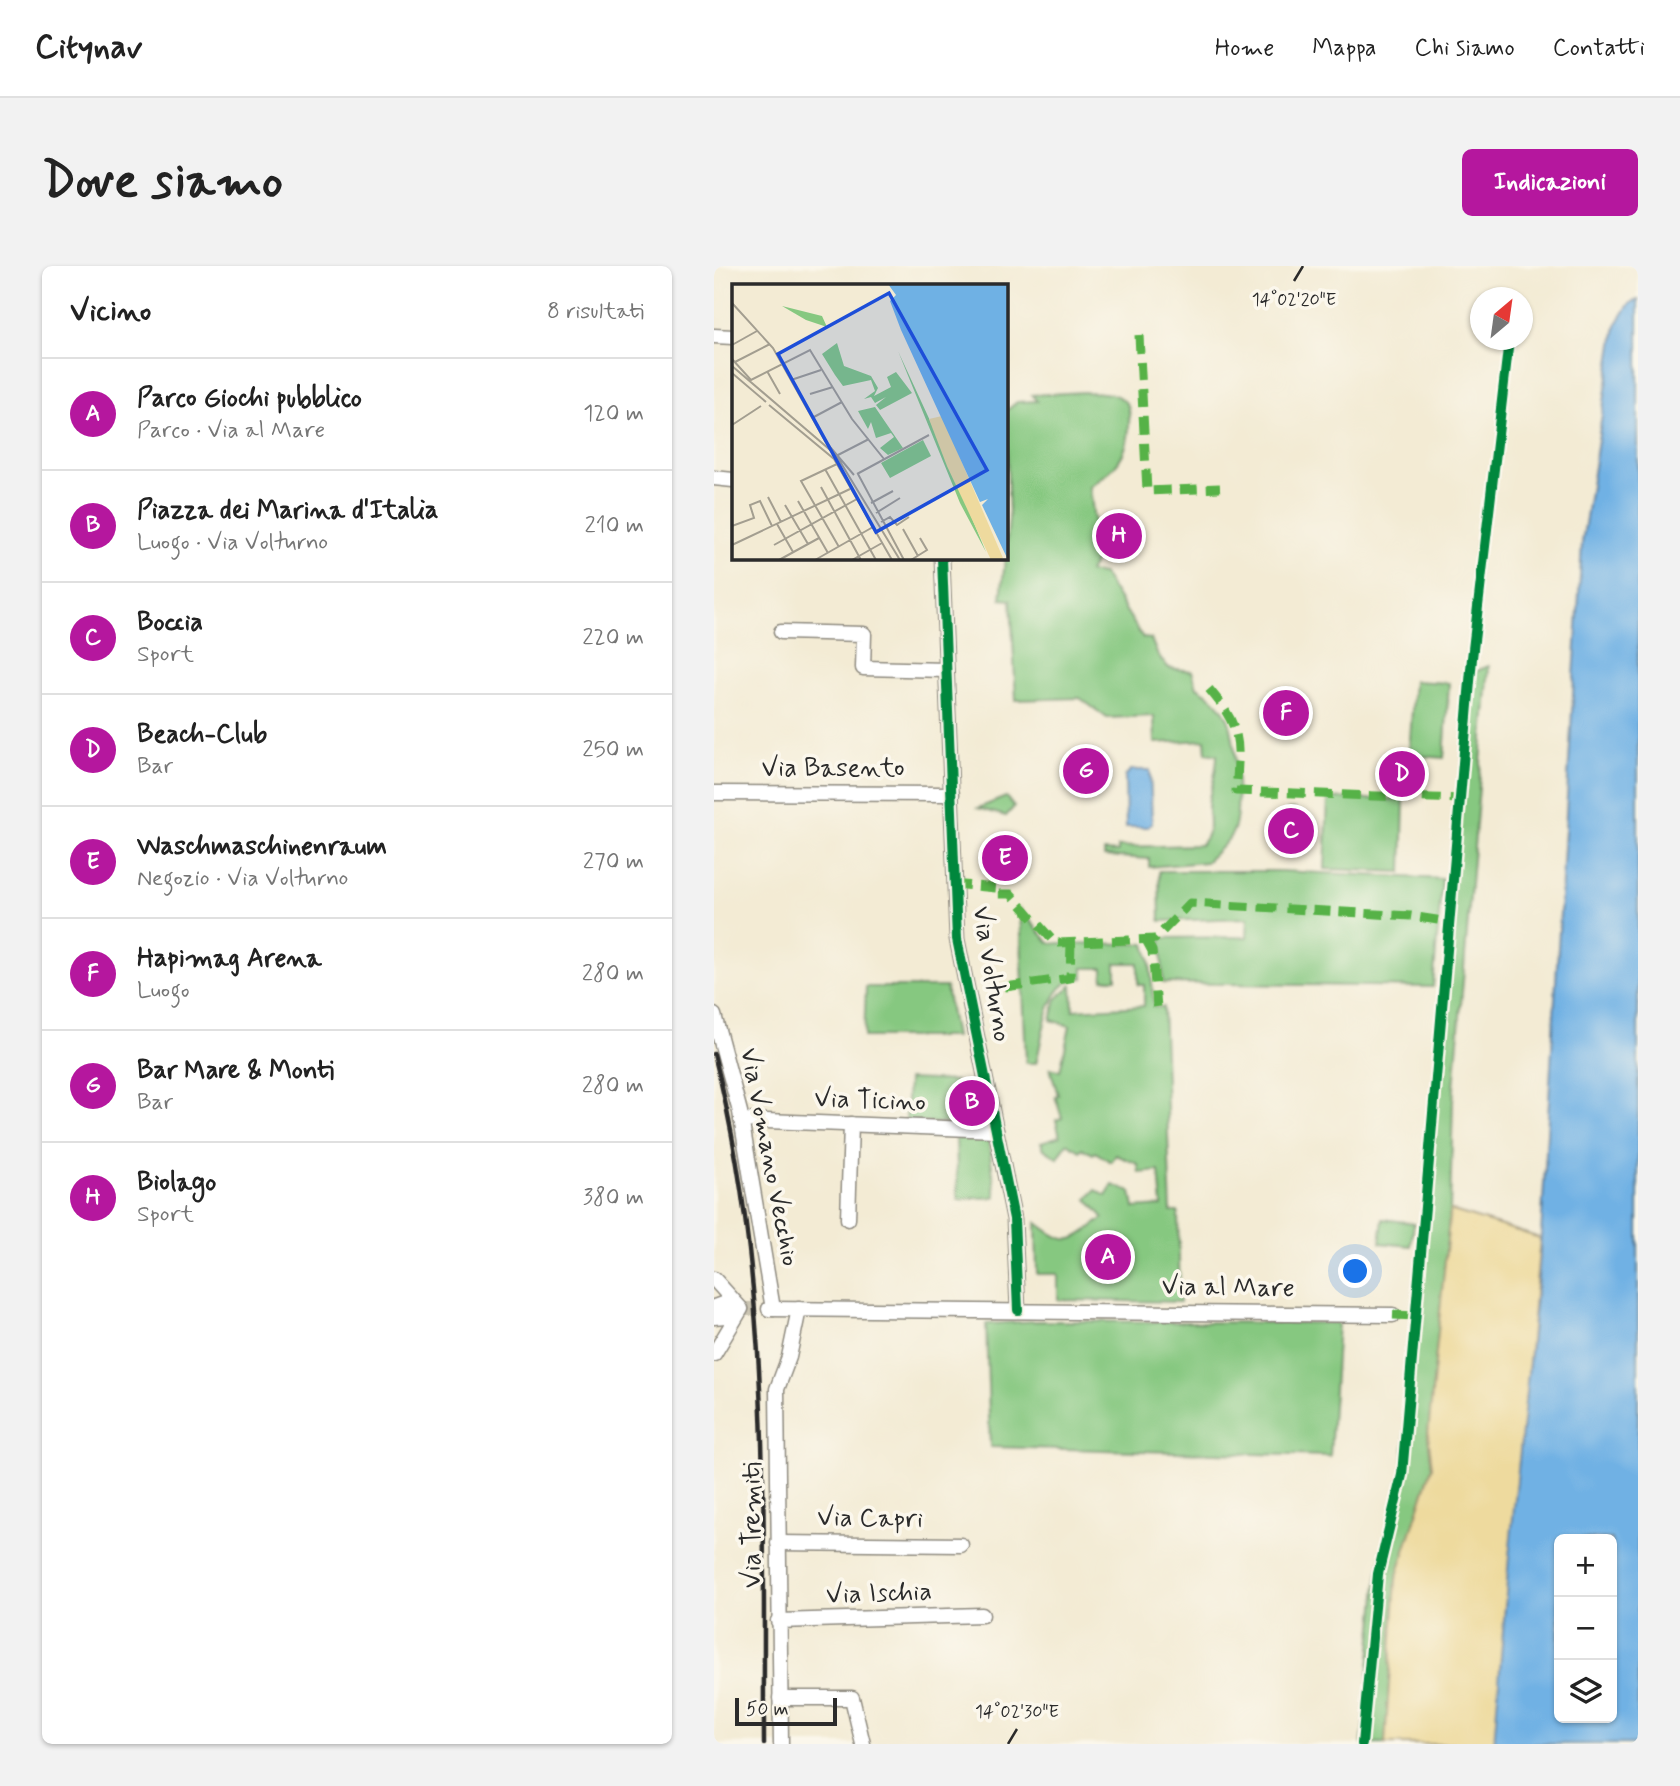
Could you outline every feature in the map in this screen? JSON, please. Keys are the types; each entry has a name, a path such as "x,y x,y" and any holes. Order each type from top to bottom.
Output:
{"street":[{"path":"714,337 732,337"},
{"path":"714,478 732,480"},
{"name":"Via Volturno","path":"942,560 957,939 1014,1219 1017,1310"},
{"path":"781,632 863,634 863,668 946,670"},
{"name":"Via Basento","path":"714,793 952,794"},
{"name":"Via Vomano Vecchio","path":"714,1015 741,1121 771,1309"},
{"name":"Via Ticino","path":"741,1121 996,1129"},
{"path":"848,1219 852,1124"},
{"path":"714,1279 735,1310"},
{"path":"714,1307 725,1303 735,1310"},
{"name":"Via al Mare","path":"771,1309 1393,1315"},
{"name":"Via Tremiti","path":"781,1744 777,1389 789,1357 799,1309"},
{"path":"714,1317 735,1310"},
{"path":"714,1354 735,1310"},
{"name":"Via Capri","path":"778,1543 961,1545"},
{"name":"Via Ischia","path":"778,1625 982,1615"},
{"path":"778,1625 966,1624"},
{"path":"780,1698 852,1698 863,1744"}],"green space":[{"path":"1106,393 1117,396 1128,405 1128,436 1123,454 1113,468 1090,487 1098,555 1089,572 1103,574 1143,638 1151,639 1158,656 1169,668 1192,671 1197,687 1218,703 1230,726 1237,773 1236,820 1229,838 1206,862 1149,867 1149,859 1104,856 1104,851 1118,852 1118,847 1200,845 1208,834 1208,804 1217,761 1217,755 1206,753 1205,740 1155,743 1154,716 1107,718 1080,698 1016,700 1011,600 1001,599 1005,560 1008,560 1008,409 1017,402 1037,401 1032,395"},
{"path":"1489,666 1453,1101 1450,1210 1428,1434 1432,1467 1396,1579 1385,1744 1362,1744 1378,1574 1402,1475 1471,673"},
{"path":"1414,681 1449,683 1444,758 1409,755"},
{"path":"1006,797 1014,807 1006,816 978,808"},
{"path":"1328,798 1404,800 1402,872 1325,869"},
{"path":"1288,809 1295,809 1294,854 1287,854"},
{"path":"1159,871 1281,871 1442,879 1433,987 1163,983 1161,938 1247,937 1248,918 1160,921"},
{"path":"1020,909 1049,943 1145,944 1150,962 1154,1007 1163,1007 1171,1212 1178,1212 1180,1302 1058,1300 1058,1274 1037,1274 1036,1222 1064,1239 1077,1237 1104,1218 1087,1199 1096,1190 1106,1196 1113,1185 1131,1192 1134,1208 1162,1206 1159,1171 1139,1173 1138,1164 1116,1155 1111,1162 1095,1152 1093,1154 1082,1148 1080,1151 1067,1143 1058,1158 1044,1149 1041,1142 1060,1136 1056,1120 1062,1118 1050,1068 1060,1071 1070,1026 1051,1020 1056,999 1072,985 1073,1010 1144,1006 1144,985 1138,985 1138,963 1116,963 1116,979 1103,979 1103,968 1083,968 1083,978 1070,981 1054,998 1044,1025 1036,1063 1026,1063"},
{"path":"866,987 946,987 955,1037 864,1037"},
{"path":"908,1079 956,1081 957,1124 906,1121"},
{"path":"956,1138 988,1138 996,1197 958,1199"},
{"path":"1383,1219 1414,1223 1411,1246 1380,1243"},
{"path":"1037,1321 1338,1323 1330,1456 990,1447 986,1324"}],"sand":[{"path":"1450,1210 1540,1238 1495,1744 1385,1744 1396,1579 1432,1467 1428,1434"}],"water":[{"path":"1638,300 1638,1744 1494,1744 1509,1556 1539,1268 1582,543 1616,325 1630,303"},
{"path":"1109,516 1128,516 1129,556 1110,557"},
{"path":"1131,770 1150,770 1152,823 1148,827 1126,827 1125,776"}],"tunnel":[{"path":"741,1309 769,1309"}],"railway":[{"path":"714,1054 733,1140 755,1311 763,1483 764,1744"}],"marked path":[{"path":"1139,335 1147,491 1220,488"},
{"path":"1209,689 1228,714 1236,736 1236,791 1461,799"},
{"path":"951,884 997,888 997,894 1011,894 1055,943 1155,939 1190,903 1411,916 1450,922"},
{"path":"1146,940 1152,951 1157,1007"},
{"path":"1005,987 1070,978 1071,943"},
{"path":"1393,1315 1416,1316"}],"cycle path":[{"path":"1362,1744 1378,1574 1402,1475 1472,658 1508,350"},
{"path":"942,560 957,939 1014,1219 1018,1310"}],"place":[{"name":"Biolago","path":"1119,536"},
{"name":"Hapimag Arena","path":"1286,713"},
{"name":"Bar Mare & Monti","path":"1086,771"},
{"name":"Beach-Club","path":"1402,774"},
{"name":"Boccia","path":"1291,831"},
{"name":"Waschmaschinenraum","path":"1005,858"},
{"name":"Piazza dei Marina d'Italia","path":"972,1103"},
{"name":"Parco Giochi pubblico","path":"1108,1257"}]}
